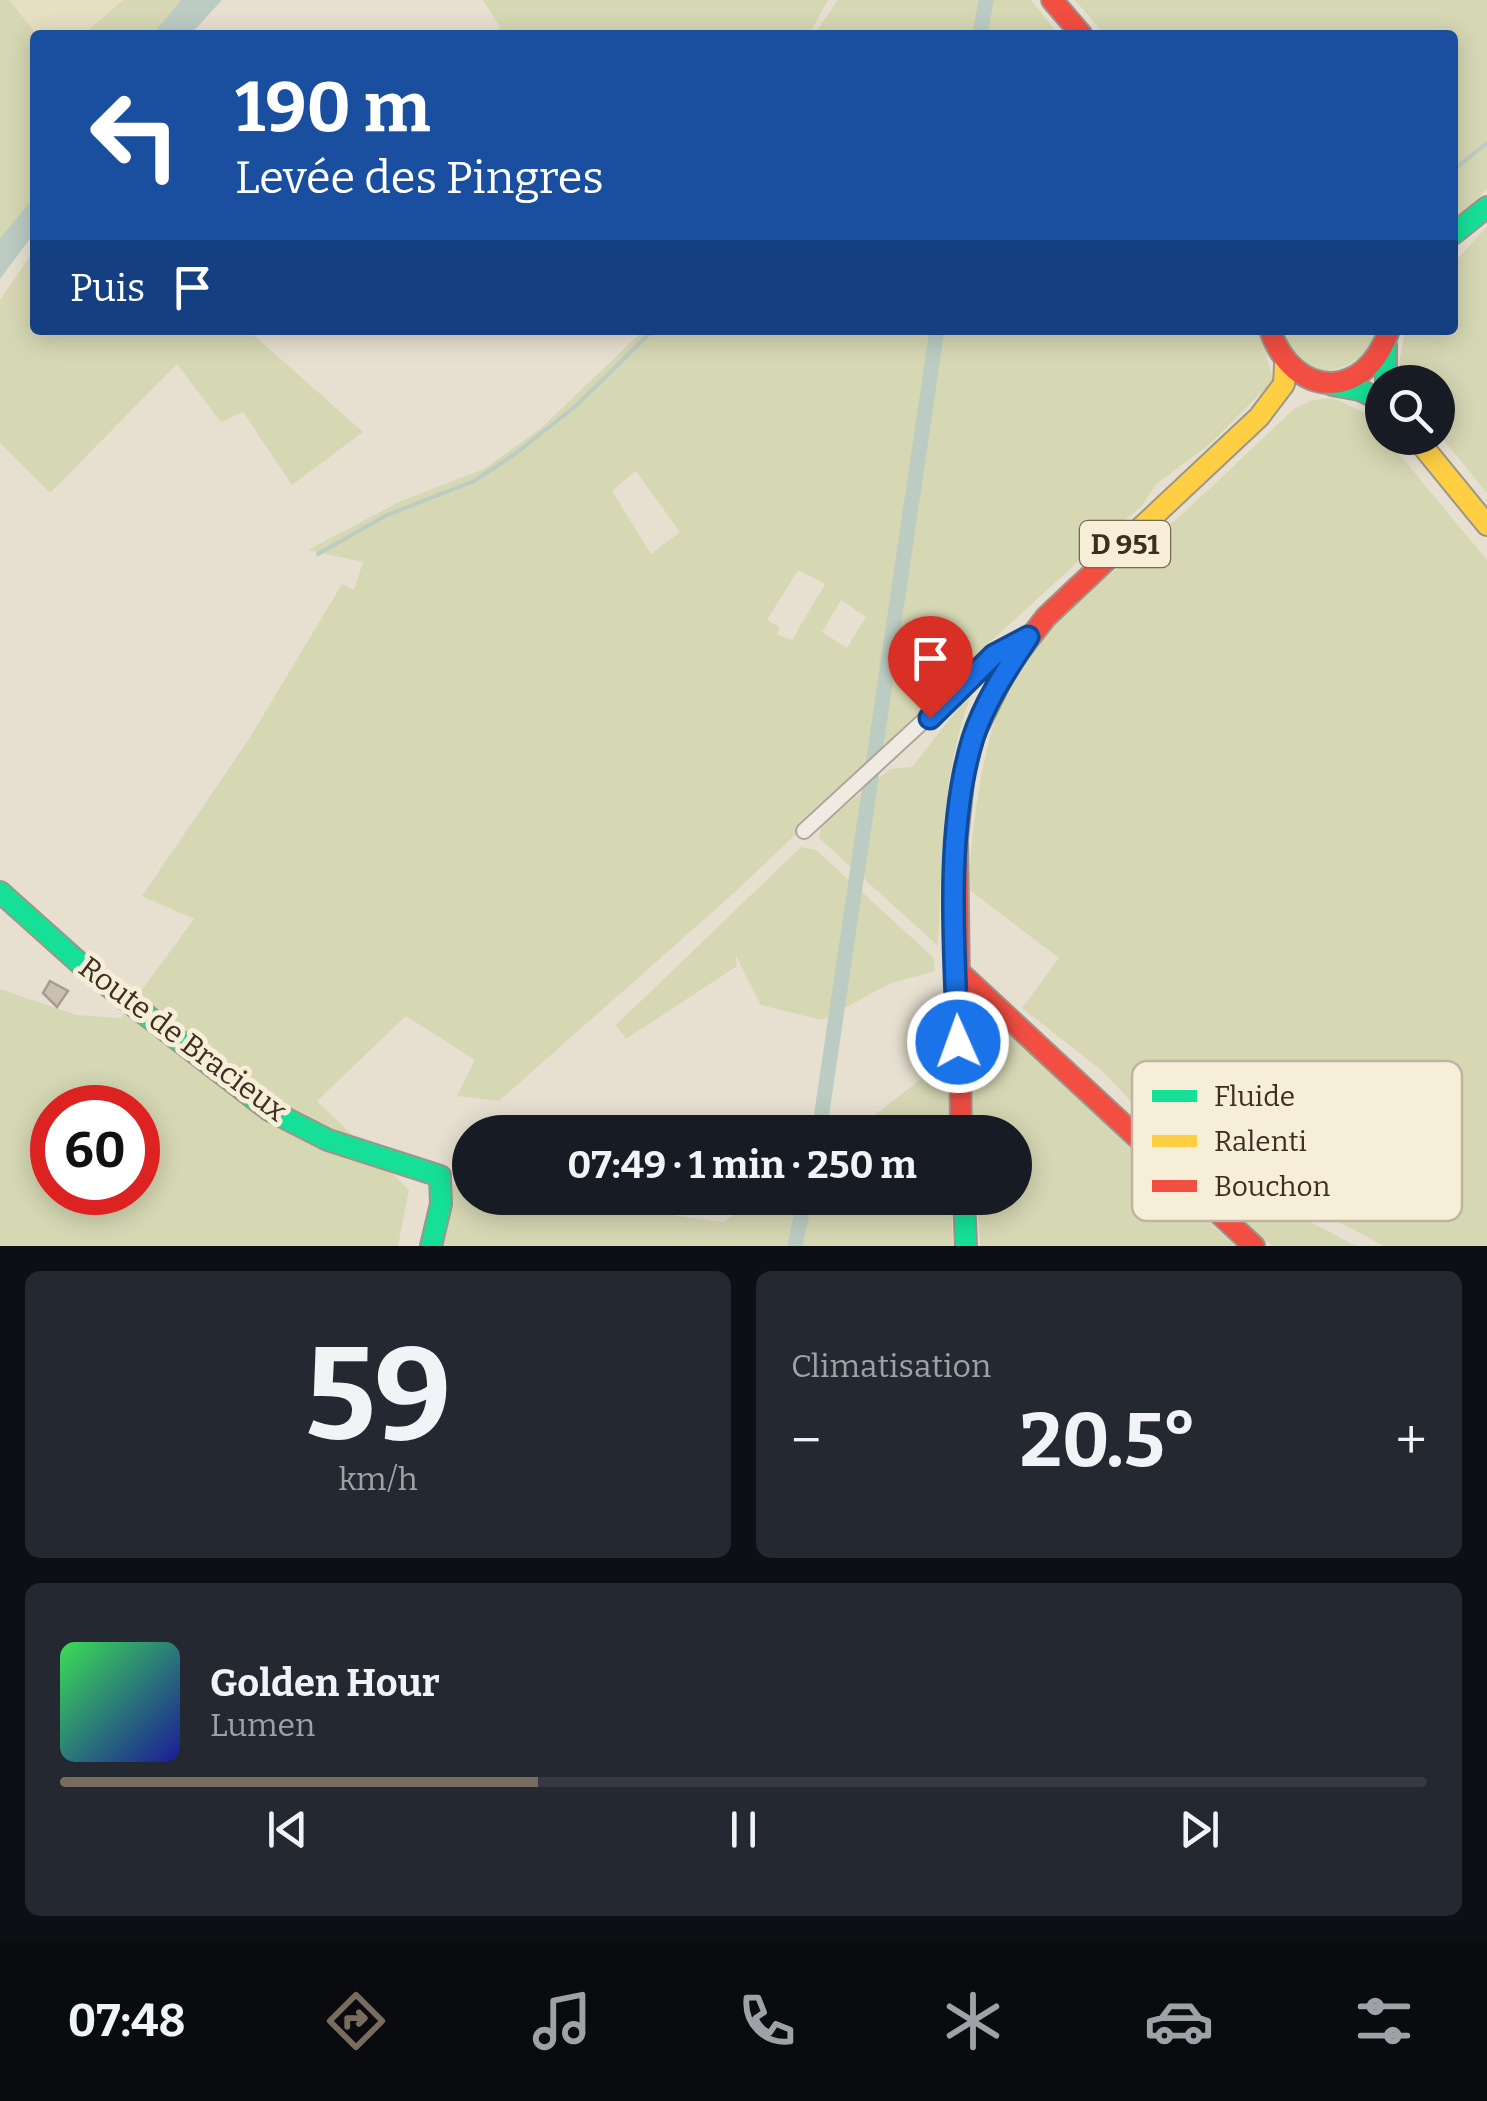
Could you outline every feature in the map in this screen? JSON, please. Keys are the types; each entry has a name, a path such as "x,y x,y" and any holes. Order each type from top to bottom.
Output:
{"main road":[{"path":"1052,0 1078,30"},
{"path":"1458,231 1484,210"},
{"path":"1458,239 1484,210"},
{"path":"1271,335 1275,350 1298,376 1365,392"},
{"path":"1328,385 1359,377 1373,366 1389,335"},
{"path":"1387,365 1389,335"},
{"name":"D 951","path":"960,1115 957,839 964,772 988,702 1028,637 1275,399 1285,379 1285,365"},
{"name":"D 951","path":"1224,452 1295,399 1328,385"},
{"path":"1430,455 1487,525"},
{"name":"Route de Bracieux","path":"0,892 85,968 268,1110 328,1140 440,1176 441,1204 431,1246"},
{"path":"956,969 1132,1133"},
{"path":"965,1215 966,1246"},
{"path":"1227,1221 1254,1246"}],"street":[{"path":"804,831 994,655 1028,637"}],"shaded area":[{"path":"0,0 123,0 89,30 30,30"},
{"path":"181,0 222,0 195,30 156,30"},
{"path":"30,202 30,239 0,279 0,238"}],"green space":[{"path":"0,0 9,0 33,30 30,202 0,238"},
{"path":"123,0 181,0 156,30 89,30"},
{"path":"483,0 828,0 812,30 498,30 500,27"},
{"path":"838,0 1031,0 1055,30 817,30"},
{"path":"1075,0 1487,0 1487,189 1458,218 1458,30 1101,30"},
{"path":"1487,226 1487,493 1455,454 1455,365 1399,364 1404,335 1458,335 1458,258"},
{"path":"30,256 30,335 254,335 363,432 292,485 243,412 221,422 177,364 50,493 0,443 0,300"},
{"path":"639,335 1261,335 1273,381 1209,445 1156,484 1142,506 1111,532 1104,530 1100,534 1104,538 979,652 959,679 968,695 973,690 949,784 938,946 819,838 822,825 890,769 912,767 960,706 946,692 735,892 499,1101 457,1096 475,1060 406,1016 317,1101 409,1190 398,1246 0,1246 0,989 76,1015 121,1018 194,919 142,896 249,739 342,584 354,590 363,562 308,550 401,501 484,469 540,429","holes":["636,471 680,532 651,554 612,491","798,570 825,584 792,640 777,634 780,627 767,620","841,600 866,617 847,648 822,632"]},
{"path":"1286,335 1374,335 1356,360 1328,370 1313,368 1290,348"},
{"path":"1333,398 1365,413 1365,455 1400,455 1487,560 1487,1246 1384,1246 1337,1221 1462,1221 1462,1061 1132,1061 1132,1102 1101,1070 1022,1008 1059,958 968,889 972,836 987,751 1003,698 1025,655 1078,600 1173,522 1295,408 1313,400"},
{"path":"801,847 816,850 934,958 935,971 891,983 822,1020 761,1005 735,954 737,966 626,1039 616,1025"},
{"path":"998,1023 1132,1150 1132,1221 1207,1221 1236,1246 980,1246 978,1215 1032,1215 1032,1115 973,1115 970,1053"},
{"path":"947,1059 949,1115 875,1115"},
{"path":"452,1188 452,1215 672,1215 723,1222 734,1215 952,1215 953,1246 439,1246"},
{"path":"1244,1221 1308,1221 1356,1246 1272,1246"}],"building":[{"path":"50,981 68,991 57,1007 43,993"}],"waterway":[{"path":"981,30 986,0"},
{"path":"1458,166 1487,143"},
{"path":"318,554 387,515 474,481 515,454 577,405 648,335"},
{"path":"822,1115 936,335"},
{"path":"795,1246 801,1215"}],"traffic: fast":[{"path":"1458,230 1487,207"},
{"path":"1386,346 1386,365"},
{"path":"1332,385 1365,392"},
{"path":"0,892 85,968 269,1110 328,1140 440,1176 441,1204 431,1246"},
{"path":"965,1215 966,1246"}],"traffic: slow":[{"path":"1129,539 1259,417 1284,384 1285,365"},
{"path":"1430,455 1487,525"}],"traffic: jam":[{"path":"1052,0 1078,30"},
{"path":"1272,335 1295,370 1330,383 1348,380 1364,370 1387,335"},
{"path":"961,1115 957,839 964,772 974,735 1008,666 1046,617 1129,539"},
{"path":"956,969 1132,1133"},
{"path":"1227,1221 1254,1246"}],"route":[{"path":"930,718 994,655 1028,637 988,702 964,772 957,839 958,1042"}]}
